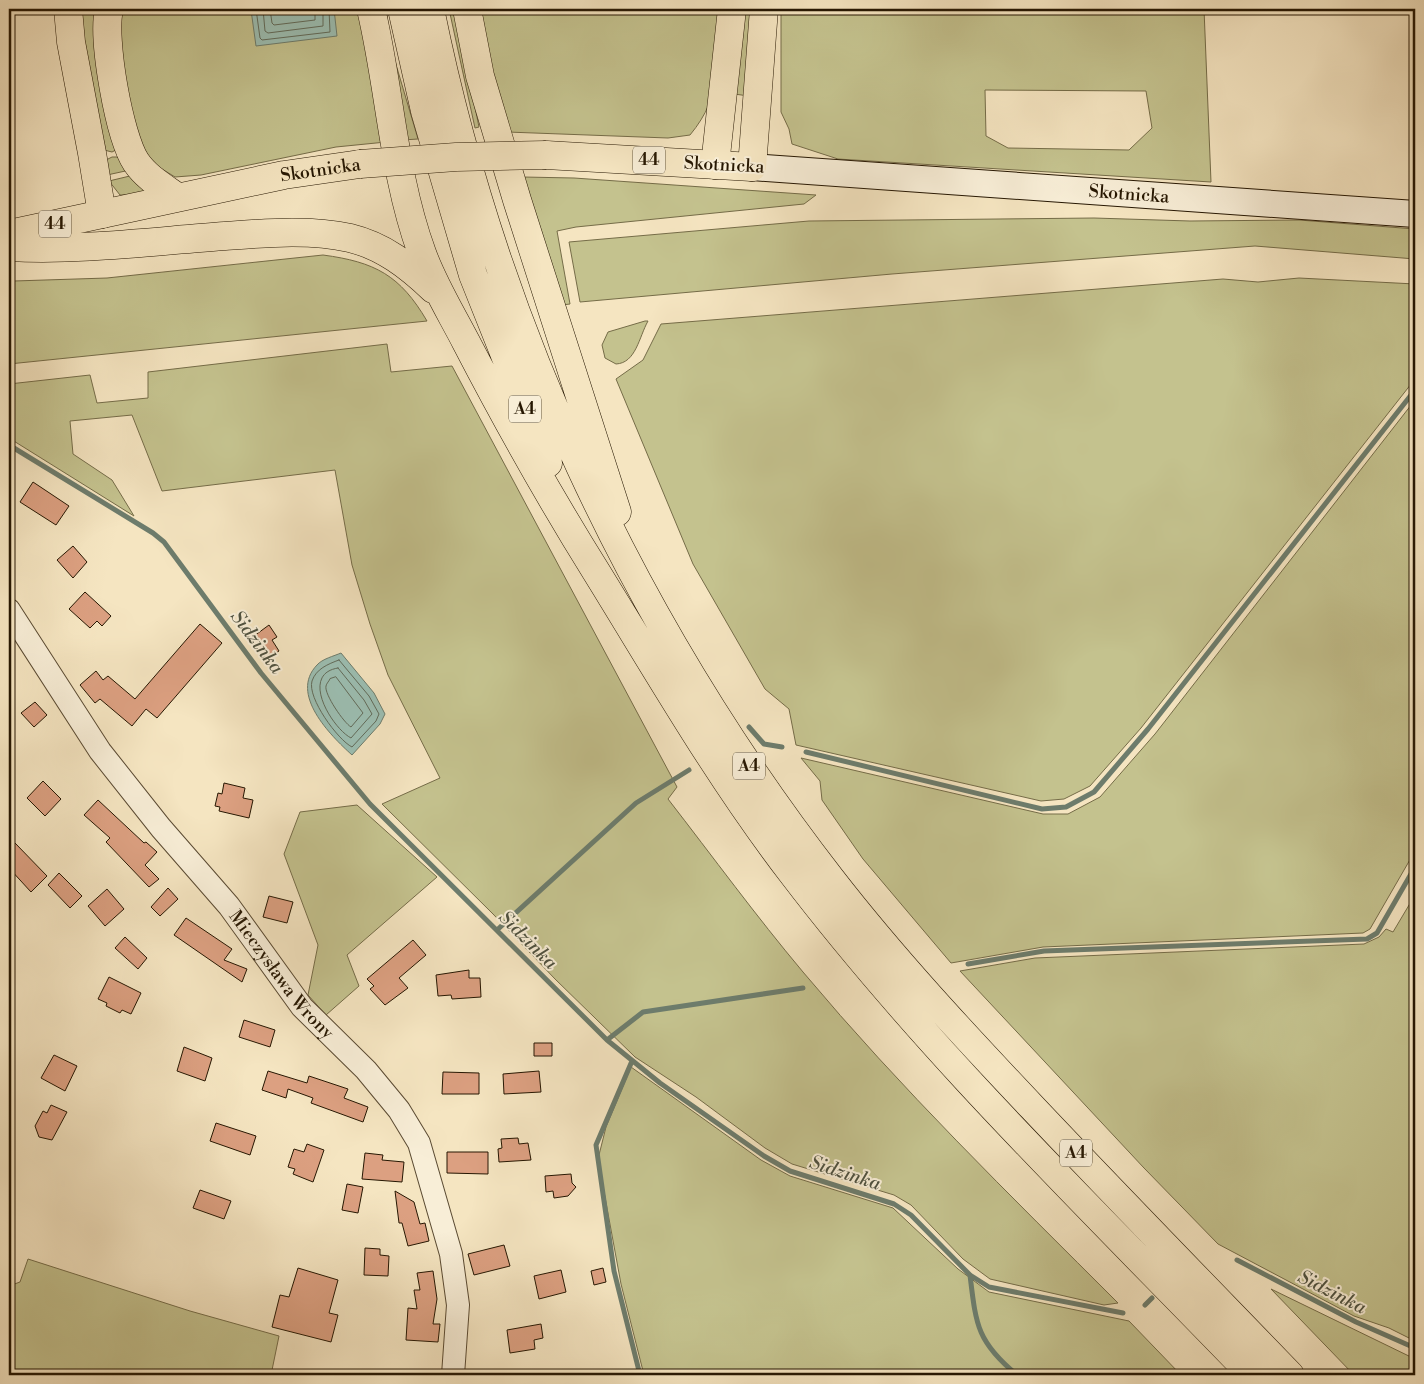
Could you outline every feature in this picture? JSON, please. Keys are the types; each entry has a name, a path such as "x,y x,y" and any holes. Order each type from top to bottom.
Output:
{"main road":[{"path":"68,9 71,42 102,214"},
{"path":"109,9 106,42 109,63 130,150 144,171 177,197"},
{"path":"371,9 407,204 423,256 542,484 630,626"},
{"name":"A4","path":"402,9 410,52 444,182 483,302 545,456 630,626 732,790 790,871 846,942 952,1062 1252,1375"},
{"name":"A4","path":"430,9 451,100 472,176 522,328 582,471 645,598 741,755 795,831 868,925 974,1045 1290,1375"},
{"path":"467,9 480,76 517,200 645,598"},
{"path":"715,164 732,9"},
{"path":"752,167 764,9"},
{"name":"Skotnicka","path":"9,234 284,175 360,164 456,157 546,155 715,164 1415,214"},
{"path":"9,247 96,245 283,233 333,235 352,239 389,254 420,276 446,303"}],"street":[{"name":"Mieczysława Wrony","path":"9,610 100,751 162,828 229,906 302,1007 366,1070 394,1103 419,1143 451,1254 458,1305 454,1375"}],"shaded area":[{"path":"78,9 96,9 95,27 98,62 118,149 112,152 104,150"},
{"path":"118,9 359,9 386,142 336,147 201,175 175,177 146,159 117,77"},
{"path":"379,9 386,9 392,51 418,139 403,140"},
{"path":"449,9 458,9 458,24 479,127 475,128"},
{"path":"481,9 719,9 717,75 709,105 690,135 668,138 507,132 487,68"},
{"path":"739,9 754,9 749,96 734,94"},
{"path":"781,9 1204,9 1211,182 838,159 792,144 789,129 781,112","holes":["985,90 1146,91 1152,128 1129,150 1008,148 986,136"]},
{"path":"117,157 130,170 107,175 106,160"},
{"path":"134,175 151,189 132,195 120,195 109,181"},
{"path":"523,177 574,178 816,195 804,204 576,227 557,231 570,304 562,305"},
{"path":"1094,218 1190,221 1299,220 1415,229 1415,259 1255,246 892,274 580,302 569,242 809,221"},
{"path":"323,255 357,262 384,273 407,292 427,321 9,364 9,309 14,281 107,278"},
{"path":"1299,278 1415,284 1415,379 1141,728 1090,786 1064,799 1041,801 796,745 789,709 765,689 693,564 616,379 643,360 661,324 1223,279 1258,282"},
{"path":"648,321 633,354 628,359 623,363 616,364 605,358 602,345 608,332"},
{"path":"387,344 391,372 452,366 677,787 668,799 768,929 878,1058 957,1141 1118,1303 1104,1305 990,1279 963,1259 911,1205 894,1195 792,1164 765,1148 696,1097 635,1057 382,804 440,778 388,675 370,624 352,565 335,470 162,491 132,415 70,421 73,454 112,480 134,516 9,438 9,384 90,375 97,403 148,398 148,372"},
{"path":"1415,400 1415,851 1370,929 1363,933 1043,947 951,963 863,859 822,800 820,781 801,758 1043,814 1068,814 1100,797 1155,734"},
{"path":"357,805 437,877 347,955 359,986 326,1015 308,995 318,945 284,854 300,812"},
{"path":"1415,895 1415,1341 1389,1328 1354,1316 1218,1244 1144,1168 960,971 1035,958 1364,944 1379,937 1386,929 1393,932"},
{"path":"631,1067 761,1160 790,1176 893,1208 958,1269 989,1292 1129,1321 1181,1375 644,1375 621,1284 598,1159 606,1127"},
{"path":"28,1259 190,1311 279,1336 271,1375 9,1375 9,1286 20,1282"},
{"path":"1271,1289 1415,1359 1415,1375 1354,1375"}],"water":[{"path":"334,9 337,36 256,46 251,10"},
{"path":"341,653 374,693 385,714 380,724 352,755 333,737 316,713 310,701 308,688 310,676 317,665 325,659"}],"building":[{"path":"33,482 69,506 56,525 20,502"},
{"path":"73,546 87,562 73,578 57,560"},
{"path":"85,592 111,616 102,626 97,621 90,628 69,609"},
{"path":"200,624 222,643 157,718 146,709 132,726 100,699 95,703 80,685 96,671 103,680 108,676 135,699"},
{"path":"269,625 277,637 272,640 279,651 269,658 254,636"},
{"path":"35,702 47,715 34,727 21,713"},
{"path":"43,781 61,799 45,816 27,798"},
{"path":"224,783 245,788 243,798 253,800 249,818 219,811 220,807 215,806 218,793 222,794"},
{"path":"98,800 144,843 146,842 157,852 145,865 159,879 149,887 106,842 110,838 84,815"},
{"path":"15,843 47,876 31,892 9,868 9,850"},
{"path":"59,873 82,896 70,908 48,885"},
{"path":"168,888 178,899 160,916 151,907"},
{"path":"107,889 124,909 105,926 88,906"},
{"path":"269,896 293,902 287,923 263,917"},
{"path":"186,918 232,949 224,960 247,969 242,982 174,935"},
{"path":"125,937 147,958 138,969 115,948"},
{"path":"413,940 426,955 399,978 408,988 385,1005 370,989 374,986 367,979"},
{"path":"469,970 469,978 480,978 481,997 452,999 451,995 438,996 436,975"},
{"path":"109,977 141,993 131,1014 122,1010 120,1013 106,1006 107,1003 98,999"},
{"path":"244,1020 275,1030 270,1047 239,1037"},
{"path":"534,1043 552,1043 552,1056 534,1056"},
{"path":"184,1047 212,1058 205,1081 177,1071"},
{"path":"54,1055 77,1066 65,1091 41,1078"},
{"path":"268,1071 307,1083 309,1076 348,1089 344,1098 368,1107 363,1122 311,1103 313,1098 288,1089 286,1098 262,1090"},
{"path":"539,1071 541,1092 504,1094 503,1074"},
{"path":"443,1072 479,1073 479,1094 442,1094"},
{"path":"51,1105 67,1112 52,1140 39,1137 35,1126 43,1111 47,1113"},
{"path":"216,1123 256,1136 250,1155 210,1141"},
{"path":"518,1138 519,1144 528,1143 531,1160 499,1162 498,1149 502,1148 501,1139"},
{"path":"307,1144 324,1150 313,1182 293,1174 295,1169 288,1167 294,1149 304,1152"},
{"path":"447,1152 488,1152 488,1174 447,1173"},
{"path":"365,1153 383,1155 382,1160 404,1162 402,1182 362,1179"},
{"path":"571,1174 572,1183 576,1187 568,1196 554,1198 553,1191 546,1192 545,1176"},
{"path":"347,1184 363,1187 358,1213 342,1210"},
{"path":"200,1190 231,1201 224,1219 193,1208"},
{"path":"395,1191 414,1202 420,1224 425,1223 429,1241 408,1246 402,1223 399,1223"},
{"path":"504,1245 510,1266 474,1275 468,1254"},
{"path":"365,1248 380,1249 380,1255 389,1256 388,1276 364,1275"},
{"path":"298,1268 338,1280 329,1313 338,1315 331,1342 272,1327 280,1295 289,1297"},
{"path":"603,1268 606,1282 594,1285 591,1271"},
{"path":"561,1270 566,1292 539,1299 534,1276"},
{"path":"433,1271 437,1299 433,1324 440,1324 438,1342 406,1340 408,1308 417,1309 414,1290 420,1290 417,1273"},
{"path":"541,1324 543,1338 534,1340 535,1349 510,1353 507,1330"}],"waterway":[{"path":"806,752 1042,809 1066,807 1094,792 1148,729 1415,390"},
{"name":"Sidzinka","path":"9,445 153,533 164,542 261,673 370,804 607,1040 660,1083 764,1156 790,1171 894,1204 911,1215 970,1275 989,1287 1123,1313"},
{"path":"749,727 764,744 782,747"},
{"path":"497,930 636,803 689,770"},
{"path":"968,964 1044,951 1367,939 1377,933 1415,867"},
{"path":"607,1040 643,1012 803,988"},
{"path":"632,1061 596,1145 614,1271 640,1375"},
{"name":"Sidzinka","path":"1237,1260 1356,1322 1415,1348"},
{"path":"970,1275 977,1320 986,1342 1017,1375"},
{"name":"Sidzinka","path":"1145,1305 1152,1298"}]}
